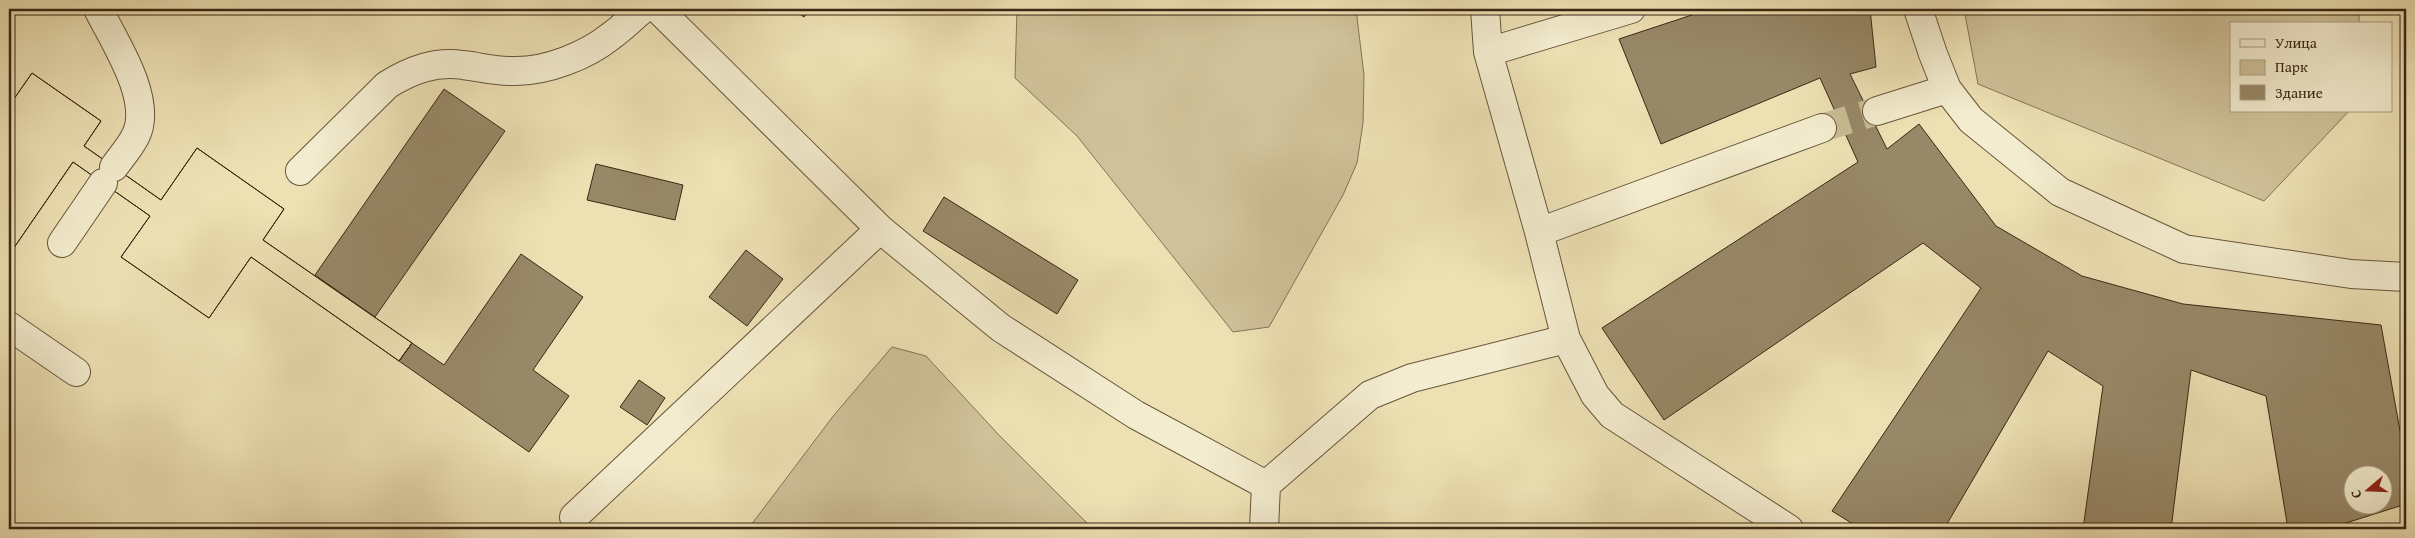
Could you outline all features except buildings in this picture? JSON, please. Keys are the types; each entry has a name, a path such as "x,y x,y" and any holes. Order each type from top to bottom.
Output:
{"lane":[{"path":"62,243 137,135 140,120 140,104 134,82 98,9"},
{"path":"300,171 387,85 404,74 442,64 462,64 497,70 517,71 543,68 573,57 610,37 643,9"},
{"path":"658,9 880,229 1001,328 1136,415 1266,484"},
{"path":"1486,9 1488,52 1539,232 1566,339 1595,395 1612,415 1789,529"},
{"path":"1488,52 1631,9"},
{"path":"1918,9 1932,54 1948,89 1971,120 2060,192 2184,249 2351,274 2406,277"},
{"path":"1877,110 1948,89"},
{"path":"1539,232 1822,128"},
{"path":"574,517 880,229"},
{"path":"9,326 76,372"},
{"path":"1264,529 1266,484 1370,395 1412,378 1566,339"}],"green space":[{"path":"1017,9 1356,9 1364,75 1363,123 1357,163 1343,195 1269,327 1233,332 1077,136 1015,78"},
{"path":"1964,9 2359,9 2359,22 2230,22 2230,112 2348,112 2264,201 1978,84"},
{"path":"892,347 926,356 998,434 1093,529 748,529 834,415"}],"tunnel":[{"path":"1822,128 1877,111"}]}
